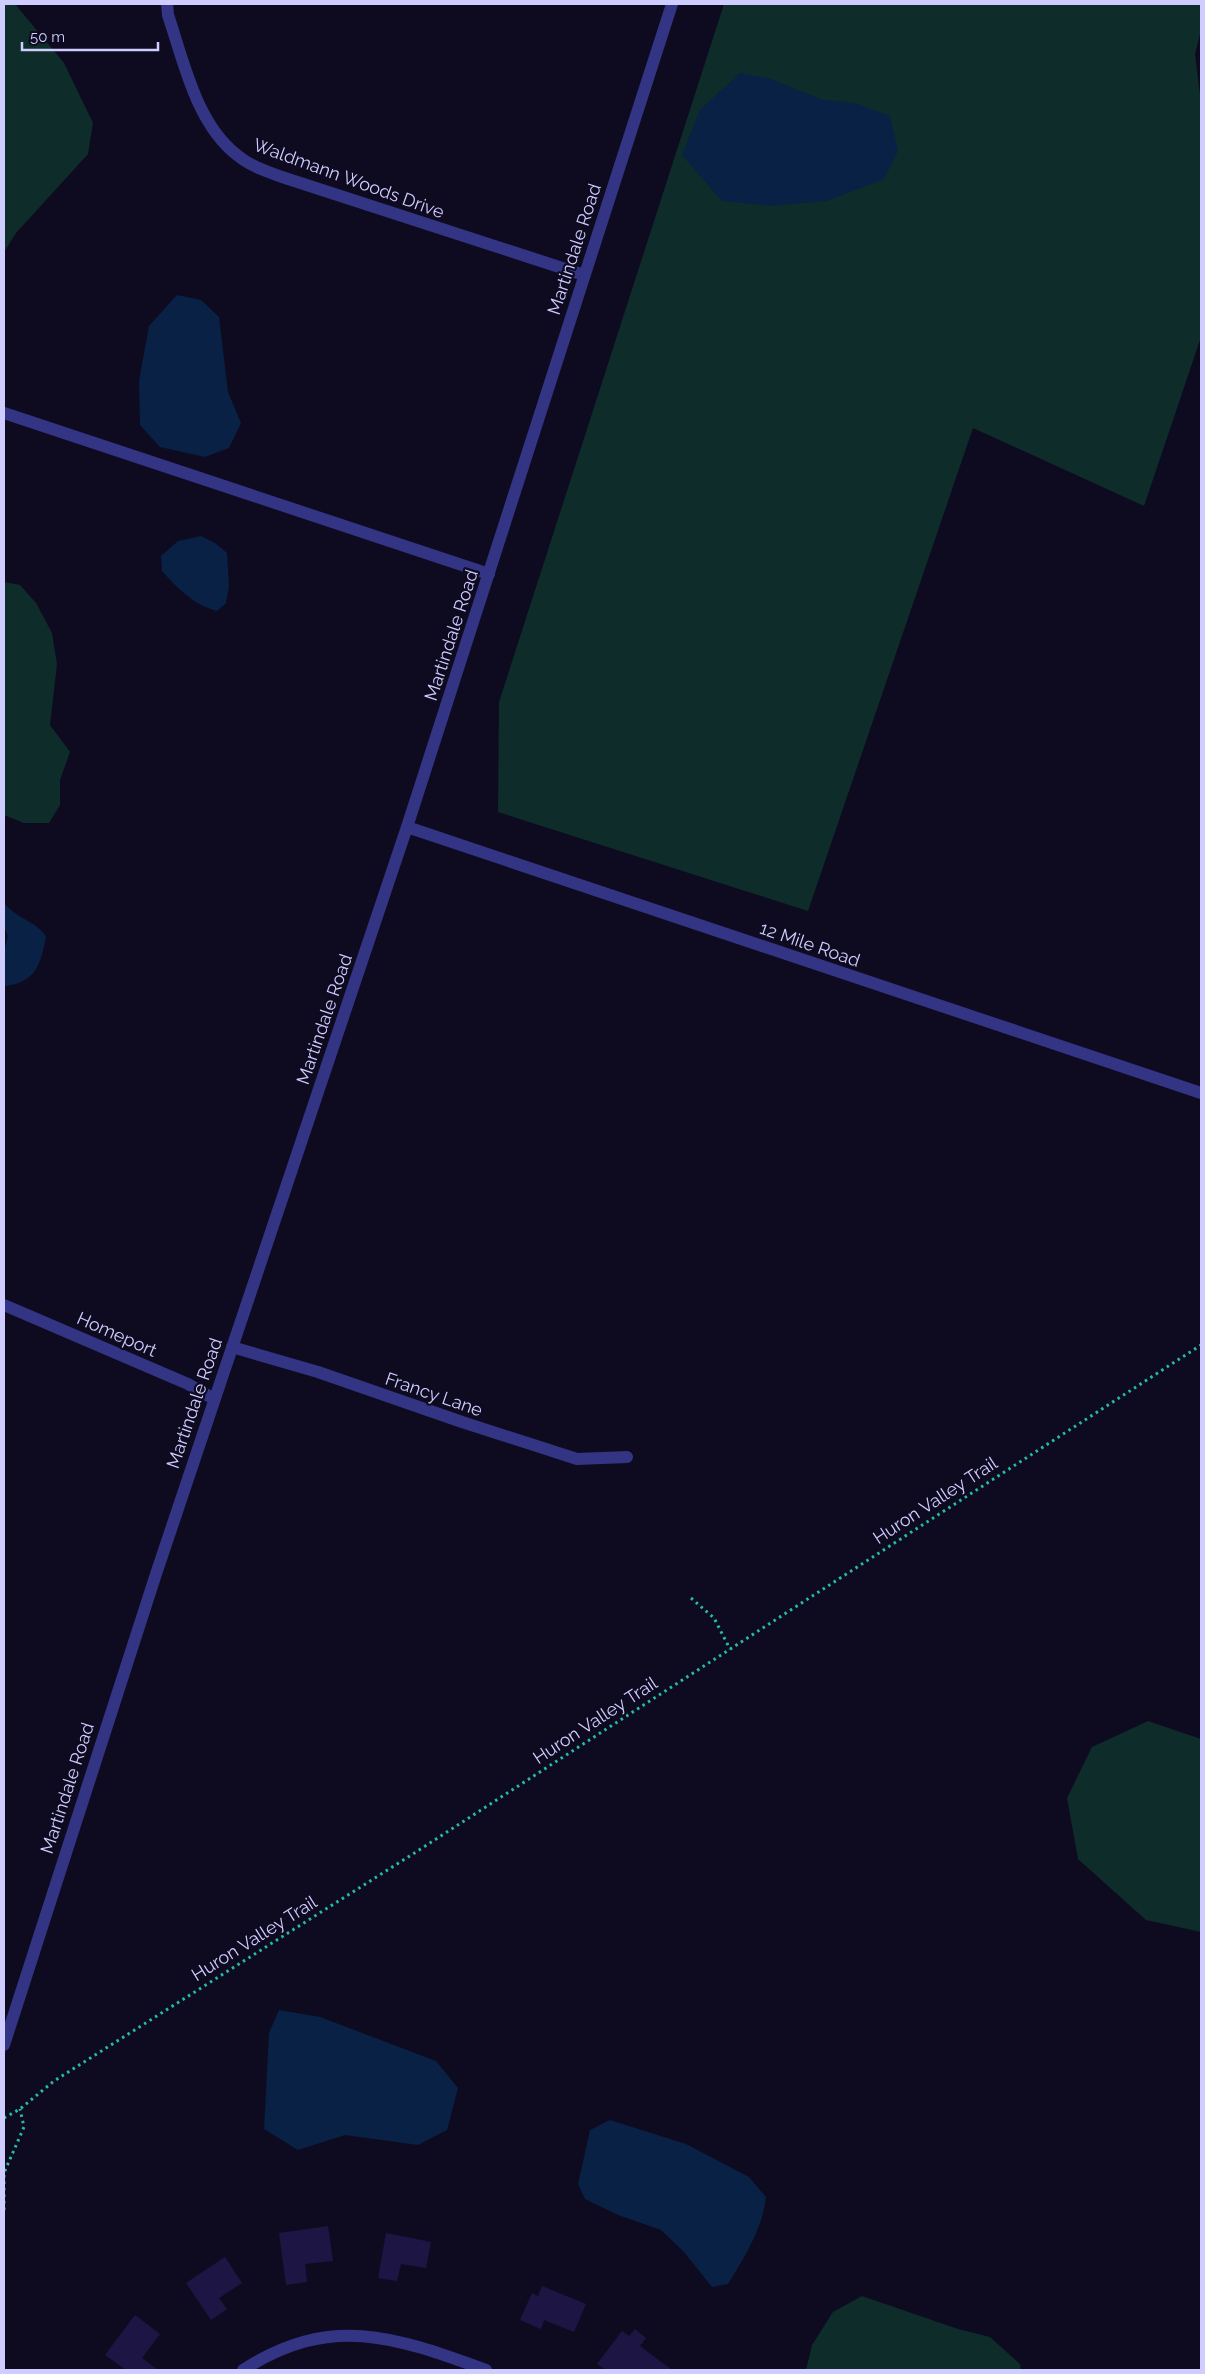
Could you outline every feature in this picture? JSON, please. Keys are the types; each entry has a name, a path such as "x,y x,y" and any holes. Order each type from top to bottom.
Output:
{"street":[{"name":"Waldmann Woods Drive","path":"167,4 168,15 197,99 213,128 237,156 254,167 584,275"},
{"name":"Martindale Road","path":"4,2045 104,1732 214,1399 408,827 672,4"},
{"path":"4,412 489,574"},
{"name":"12 Mile Road","path":"408,827 1201,1092"},
{"name":"Homeport","path":"4,1306 188,1384 214,1399"},
{"name":"Francy Lane","path":"232,1347 318,1372 462,1422 577,1459 626,1457"},
{"path":"243,2370 265,2356 307,2341 355,2336 403,2342 486,2370"}],"path":[{"name":"Huron Valley Trail","path":"4,2118 20,2109 54,2082 416,1852 1201,1345"},
{"path":"691,1598 714,1618 730,1649"},
{"path":"4,2210 4,2173 24,2127 20,2109"}],"green space":[{"path":"4,4 15,4 64,63 93,123 88,154 16,233 4,252"},
{"path":"724,4 1201,4 1201,30 1195,54 1201,103 1201,337 1144,506 973,428 808,911 498,812 499,702"},
{"path":"4,582 20,585 36,603 52,633 57,664 50,725 70,752 60,780 60,805 49,823 24,823 4,815"},
{"path":"1148,1721 1201,1739 1201,1932 1146,1920 1078,1859 1067,1798 1092,1747"},
{"path":"862,2296 958,2329 990,2337 1020,2364 1021,2370 806,2370 812,2345 833,2312"}],"water":[{"path":"740,73 771,79 820,99 855,103 890,116 898,151 884,179 827,201 772,206 722,201 682,155 700,110"},
{"path":"177,295 201,300 219,317 228,392 241,423 229,448 205,457 160,447 140,425 139,381 149,326"},
{"path":"201,536 215,543 227,553 229,586 226,603 217,611 201,605 187,596 162,571 161,556 178,541"},
{"path":"4,903 14,913 36,926 46,936 39,963 30,976 23,981 4,986 4,952 8,936 4,927"},
{"path":"279,2010 320,2017 436,2061 458,2088 447,2130 418,2145 345,2135 298,2150 264,2129 269,2033"},
{"path":"610,2120 686,2144 749,2177 766,2197 757,2232 728,2284 712,2287 684,2252 661,2230 618,2215 585,2199 578,2184 590,2130"}],"building":[{"path":"328,2226 333,2261 305,2264 307,2282 286,2285 279,2233"},
{"path":"386,2233 431,2242 426,2268 401,2264 397,2281 378,2278"},
{"path":"225,2257 242,2283 219,2298 227,2309 211,2320 186,2283"},
{"path":"542,2286 586,2304 574,2332 544,2320 541,2329 520,2320 532,2293 538,2296"},
{"path":"135,2315 160,2334 142,2358 158,2370 126,2370 105,2355"},
{"path":"635,2329 646,2338 640,2346 672,2370 606,2370 597,2364 622,2331 629,2336"}]}
